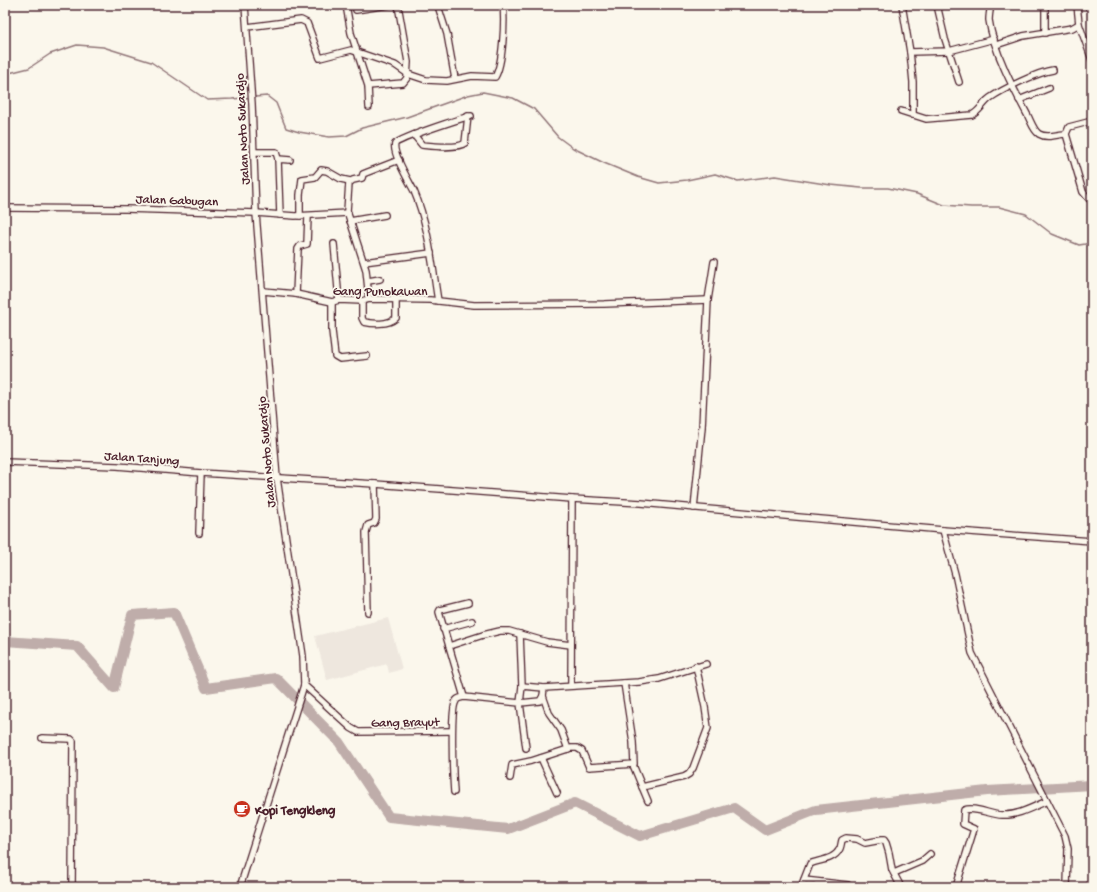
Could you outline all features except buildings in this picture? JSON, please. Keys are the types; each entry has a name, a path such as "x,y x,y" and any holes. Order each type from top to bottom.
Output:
{"street":[{"name":"Jalan Noto Sukardjo","path":"240,887 304,685 303,656 277,478 256,213 252,104 245,5"},
{"path":"346,5 350,33 368,86 369,107"},
{"path":"356,10 388,5"},
{"path":"368,86 406,81 408,74 408,62 398,5"},
{"path":"439,5 447,34 455,79"},
{"path":"247,27 301,20 307,23 320,58 348,50 395,65 408,74 426,80 437,81 472,76 491,78 495,77 496,75 504,25 503,5"},
{"path":"902,5 910,52 913,82 913,115"},
{"path":"937,5 941,26 959,82"},
{"path":"991,5 989,19 995,42 1011,86 1037,132 1044,136 1066,134"},
{"path":"1045,5 1045,33"},
{"path":"1077,5 1079,24 1092,60"},
{"path":"910,52 949,51 1072,28 1079,24"},
{"path":"901,111 926,119 972,114 978,111 990,98 1011,86 1053,70"},
{"path":"1019,100 1049,88"},
{"path":"414,135 422,145 463,145 465,143 470,116 454,120 414,135 396,142 395,149 398,160 422,212 431,253 438,301"},
{"path":"1092,121 1069,127 1066,134 1082,192 1089,199 1092,199"},
{"path":"254,152 276,152 278,159 280,215"},
{"path":"278,159 290,160"},
{"path":"300,216 302,179 315,177 322,170 327,171 341,179 350,181 361,179 363,174 398,160"},
{"path":"350,181 348,194 348,214 364,262 368,281 369,299"},
{"name":"Jalan Gabugan","path":"5,208 126,209 256,213 300,216 348,214"},
{"path":"350,221 385,215"},
{"path":"296,294 298,249 300,246 307,244 308,216"},
{"path":"334,244 339,300"},
{"path":"364,262 431,253"},
{"path":"694,508 702,427 708,300 714,262"},
{"path":"368,281 380,278"},
{"name":"Gang Punokawan","path":"263,291 296,294 332,302 339,300 362,301 369,299 396,299 438,301 474,305 604,304 708,300"},
{"path":"362,301 362,318 364,322 383,323 393,321 396,318 396,299"},
{"path":"332,302 332,330 335,356 340,359 368,356"},
{"name":"Jalan Tanjung","path":"5,462 117,466 641,503 944,530 1092,541"},
{"path":"199,533 201,473"},
{"path":"368,612 366,532 368,525 374,523 376,519 375,484"},
{"path":"571,686 572,499"},
{"path":"944,530 972,653 1065,836 1068,849 1067,887"},
{"path":"464,697 439,611 468,603"},
{"path":"443,629 472,621"},
{"path":"449,646 492,632 509,631 547,642 571,645"},
{"path":"520,634 522,686 520,703 526,748"},
{"path":"522,686 544,688 624,683 658,678 706,664"},
{"path":"642,787 684,777 689,774 693,768 708,728 696,666"},
{"path":"624,683 633,742 635,763 633,765 648,801"},
{"name":"Gang Brayut","path":"304,685 351,728 358,732 452,731"},
{"path":"454,792 452,731 455,701 464,697 520,703 537,702 540,701 543,696 544,688"},
{"path":"543,696 549,713 561,730 568,749"},
{"path":"42,738 72,739 73,741 72,887"},
{"path":"510,778 512,765 541,758 568,749 577,748 582,751 589,767 633,765"},
{"path":"541,758 557,793"},
{"path":"956,887 974,828 963,824 964,810 971,809 1008,815 1047,801"},
{"path":"801,887 810,864 834,855 839,850 842,840 846,838 857,839 865,843 884,840 888,846 894,873 900,887"},
{"path":"894,873 922,861 930,854"},
{"path":"804,880 848,885 850,887"}],"shaded area":[{"path":"388,618 402,669 389,673 387,664 327,680 315,636"}],"waterway":[{"path":"5,74 29,68 50,54 77,45 103,47 151,62 207,100 267,96 276,103 286,128 299,132 329,137 346,136 362,128 407,117 468,95 483,92 513,98 534,109 558,137 573,148 638,177 659,183 687,180 715,174 738,181 775,176 831,185 861,188 888,188 917,194 944,205 999,207 1026,214 1052,234 1079,245 1092,243"},
{"path":"5,641 77,646 114,688 132,615 174,612 206,688 276,678 339,742 389,817 508,829 575,803 640,836 734,808 765,830 816,810 987,791 1092,785"}],"place":[{"name":"Kopi Tengkleng","path":"242,809"}]}
